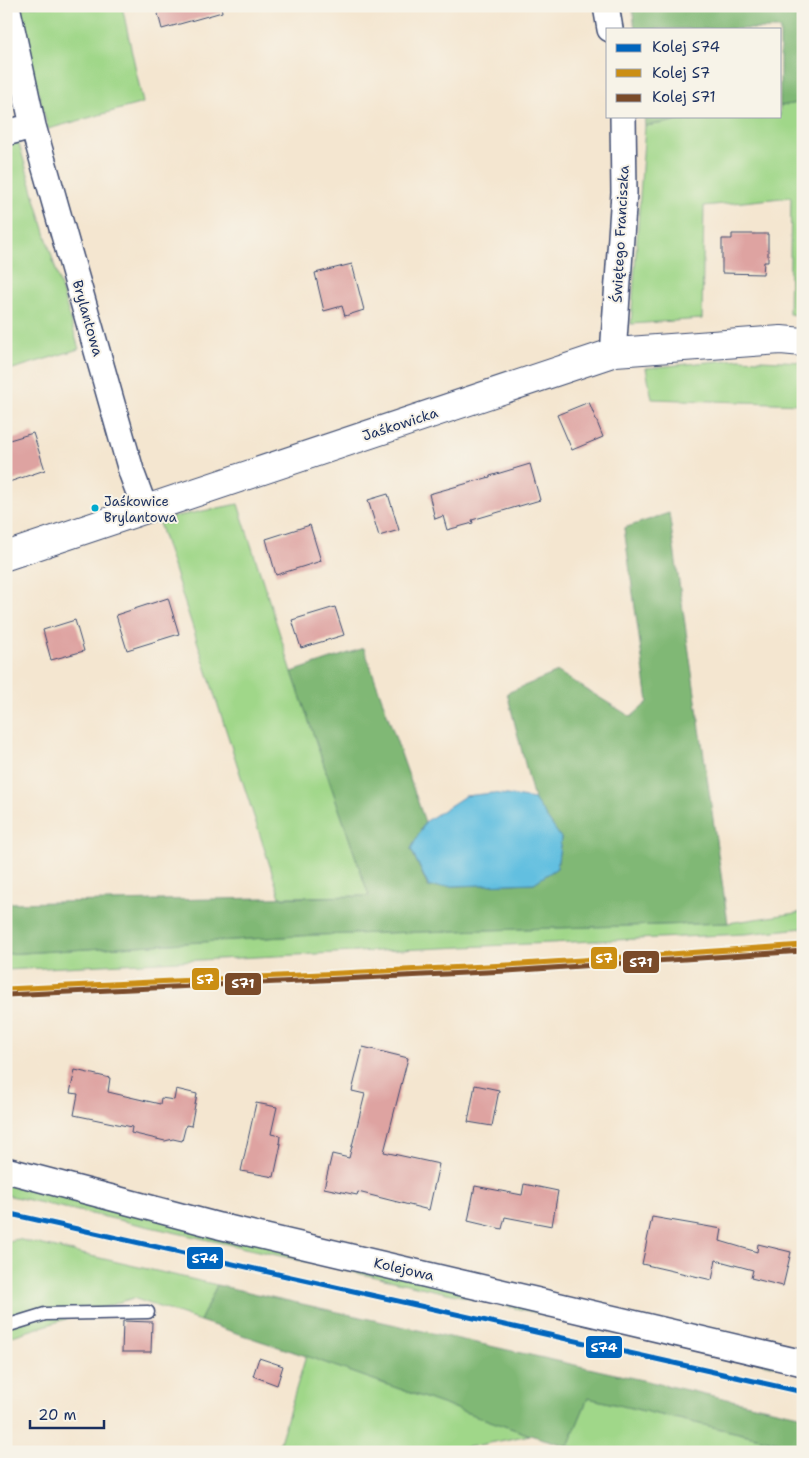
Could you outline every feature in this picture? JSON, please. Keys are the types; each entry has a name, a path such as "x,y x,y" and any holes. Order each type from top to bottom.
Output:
{"street":[{"name":"Brylantowa","path":"7,6 33,126 132,474 145,509"},
{"path":"606,6 610,28"},
{"name":"Świętego Franciszka","path":"614,352 624,193 623,118"},
{"path":"6,133 33,126"},
{"name":"Jaśkowicka","path":"6,556 614,352 781,340 803,342"},
{"name":"Kolejowa","path":"6,1170 219,1226 803,1363"}],"lane":[{"path":"6,1326 45,1314 148,1312"}],"green space":[{"path":"30,6 122,6 143,103 48,129 16,10"},
{"path":"632,6 803,6 803,102 782,106 782,28 635,28"},
{"path":"803,102 803,316 789,314 791,197 704,206 702,319 631,324 645,126 696,118 782,118 782,106"},
{"path":"644,118 696,118 645,126"},
{"path":"17,137 79,349 6,371 6,140"},
{"path":"739,359 803,362 803,404 652,399 646,368"},
{"path":"238,504 292,672 369,896 280,897 158,520"},
{"path":"669,513 728,923 315,935 6,954 6,903 369,896 292,672 364,648 425,822 411,849 428,887 534,883 557,868 561,838 534,799 507,693 558,672 631,717 648,702 624,528"},
{"path":"803,912 803,928 745,934 6,970 6,954 315,935 728,923"},
{"path":"6,1179 803,1372 6,1195"},
{"path":"17,1239 217,1285 200,1321 133,1298 6,1338 6,1242"},
{"path":"217,1285 803,1416 803,1448 588,1398 568,1446 530,1435 306,1356 200,1321"},
{"path":"306,1356 530,1435 444,1452 277,1452"},
{"path":"588,1398 803,1448 803,1452 590,1452 568,1446"}],"water":[{"path":"493,793 534,799 561,838 557,868 534,883 429,887 411,849 425,822 465,796"}],"building":[{"path":"156,6 221,6 222,12 162,29"},
{"path":"732,234 768,234 768,262 764,262 763,274 722,273 722,239 732,239"},
{"path":"352,264 364,310 345,316 342,306 324,311 315,273"},
{"path":"589,402 603,437 572,450 557,415"},
{"path":"33,433 45,470 6,483 6,441"},
{"path":"530,464 540,500 472,520 473,523 447,530 443,516 435,519 429,494"},
{"path":"388,494 399,530 379,536 368,500"},
{"path":"310,525 321,561 276,575 266,539"},
{"path":"168,598 179,634 127,650 116,615"},
{"path":"335,607 344,635 301,648 292,620"},
{"path":"75,620 84,651 51,660 43,630"},
{"path":"363,1047 408,1058 384,1152 439,1164 429,1210 358,1192 357,1195 324,1188 332,1154 349,1158 365,1094 352,1091"},
{"path":"75,1070 110,1078 108,1092 160,1104 161,1098 174,1100 176,1089 197,1094 191,1126 186,1125 182,1141 173,1139 165,1141 131,1133 132,1127 74,1115 78,1094 70,1093"},
{"path":"475,1085 499,1090 492,1126 468,1122"},
{"path":"256,1103 277,1107 271,1134 280,1136 279,1144 281,1144 274,1177 241,1171"},
{"path":"524,1184 558,1191 552,1226 505,1217 502,1229 468,1221 475,1186 522,1195"},
{"path":"652,1217 722,1229 720,1241 757,1252 758,1244 791,1252 783,1286 751,1278 753,1270 716,1260 712,1280 642,1264"},
{"path":"123,1321 152,1322 151,1352 122,1352"},
{"path":"259,1358 283,1366 277,1385 253,1376"}],"rail line":[{"name":"S7","path":"6,989 507,965 803,945"},
{"name":"S71","path":"6,995 507,971 803,951"},
{"name":"S74","path":"6,1213 803,1392"}],"place":[{"name":"Jaśkowice Brylantowa","path":"95,508"}]}
